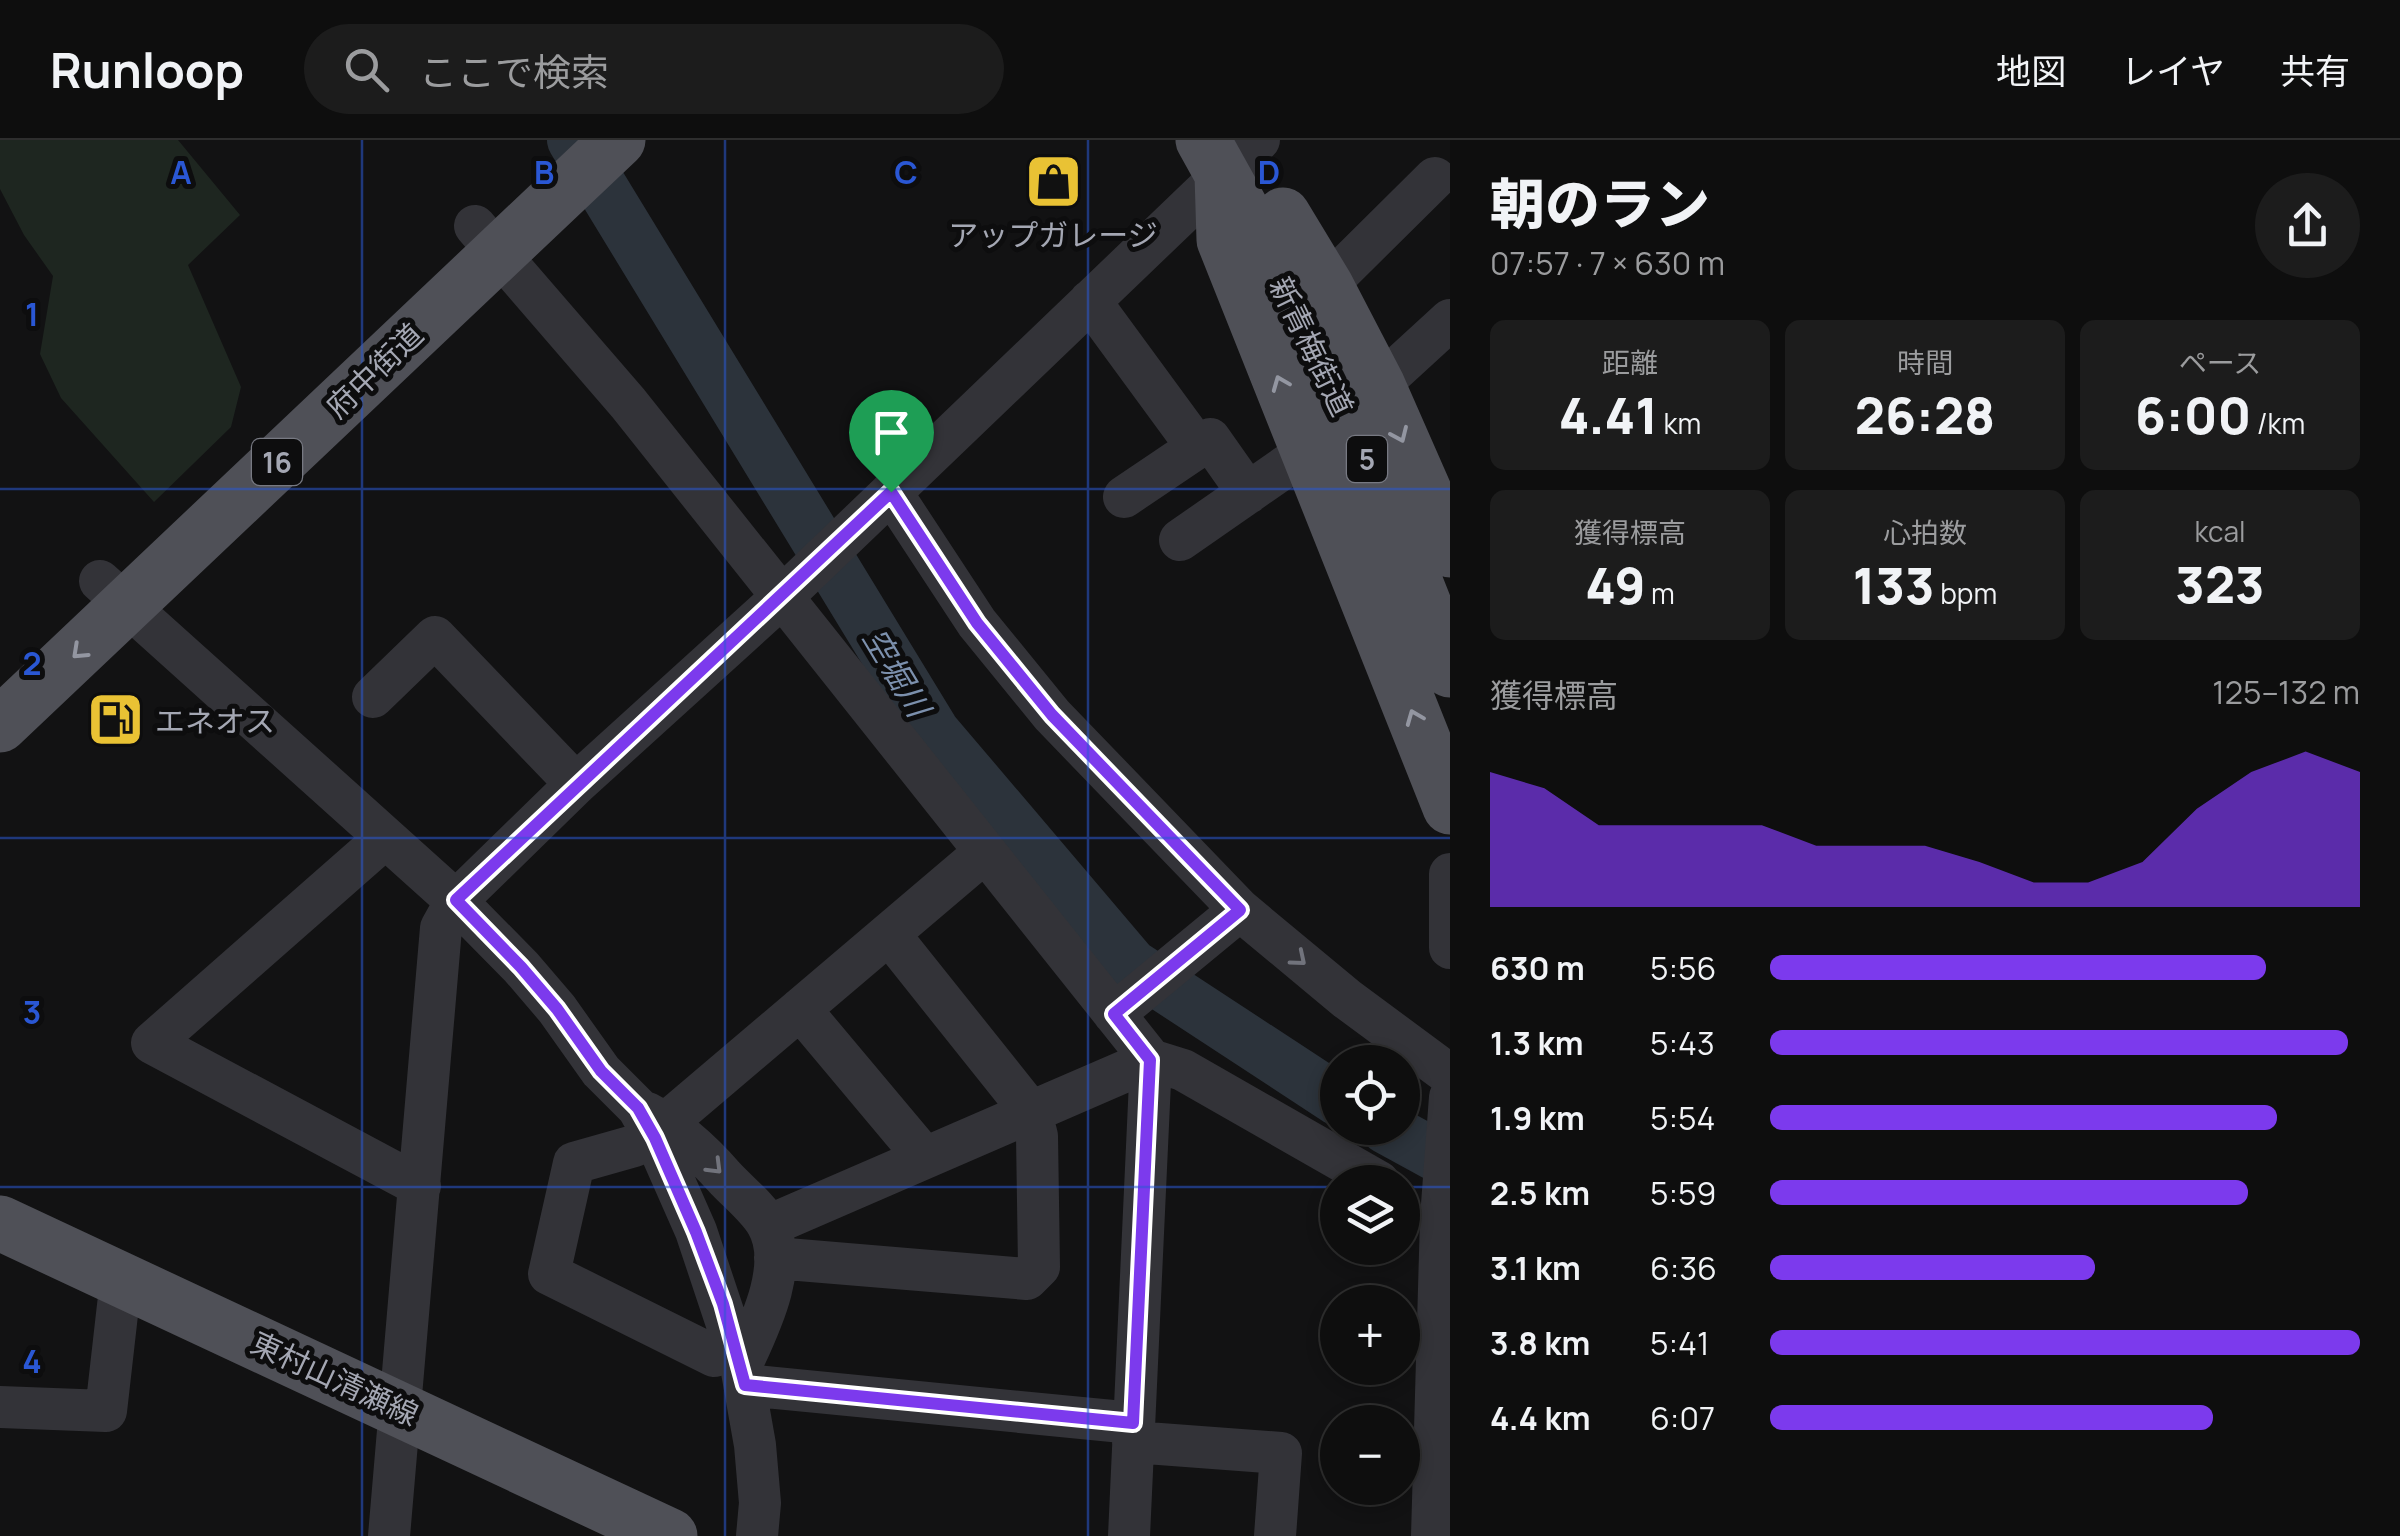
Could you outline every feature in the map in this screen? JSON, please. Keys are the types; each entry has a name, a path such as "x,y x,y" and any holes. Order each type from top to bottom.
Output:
{"main road":[{"name":"府中街道","path":"0,725 113,593 487,238 551,168 618,140"},
{"name":"新青梅街道","path":"1231,155 1268,255 1365,456 1450,670"},
{"path":"1231,155 1326,286 1378,386 1450,550"},
{"path":"1231,155 1224,240 1450,808"},
{"name":"府中街道","path":"0,675 113,593"},
{"name":"東村山清瀬線","path":"0,1222 670,1536"}],"street":[{"path":"389,1536 441,928 456,900 1090,302 1231,155"},
{"path":"1326,286 1435,178"},
{"path":"487,238 791,588 985,852 1126,1005 1150,1060 1128,1536"},
{"path":"1090,302 1197,447"},
{"path":"1378,386 1450,320"},
{"path":"1124,497 1210,439 1248,494"},
{"path":"1180,540 1308,452"},
{"path":"888,496 977,623 1052,715 1234,914 1450,1075"},
{"path":"113,593 456,900 533,981 646,1126 715,1166 772,1242 766,1310 733,1369 742,1536"},
{"path":"372,698 435,637 576,784"},
{"path":"384,838 152,1044 420,1186"},
{"path":"985,852 800,1009 646,1126 574,1163 549,1274 733,1369 1280,1453 1275,1536"},
{"path":"1450,874 1450,948"},
{"path":"1126,1005 1234,914"},
{"path":"772,1242 1026,1279 1038,1267 1036,1136 1031,1112 889,934"},
{"path":"800,1009 924,1158"},
{"path":"772,1242 924,1158 1150,1060 1182,1070 1349,1165"},
{"path":"1432,1536 1429,1207 1450,1097"},
{"path":"646,1126 685,1262 733,1369 757,1464 760,1502 756,1536"},
{"path":"0,1408 106,1411 121,1279"}],"shaded area":[{"path":"0,140 178,140 240,215 188,265 241,387 231,427 154,502 61,398 40,354 53,276 24,235 0,189"}],"waterway":[{"name":"空堀川","path":"573,140 934,732 1132,965 1320,1088"},
{"name":"空堀川","path":"1417,1145 1450,1163"}],"place":[{"name":"アップガレージ","path":"1053,182"},
{"name":"エネオス","path":"116,720"}],"route":[{"path":"891,492 977,623 1052,715 1240,910 1114,1014 1150,1060 1133,1423 745,1385 723,1304 696,1232 638,1108 601,1071 521,967 456,900 891,492"}]}
